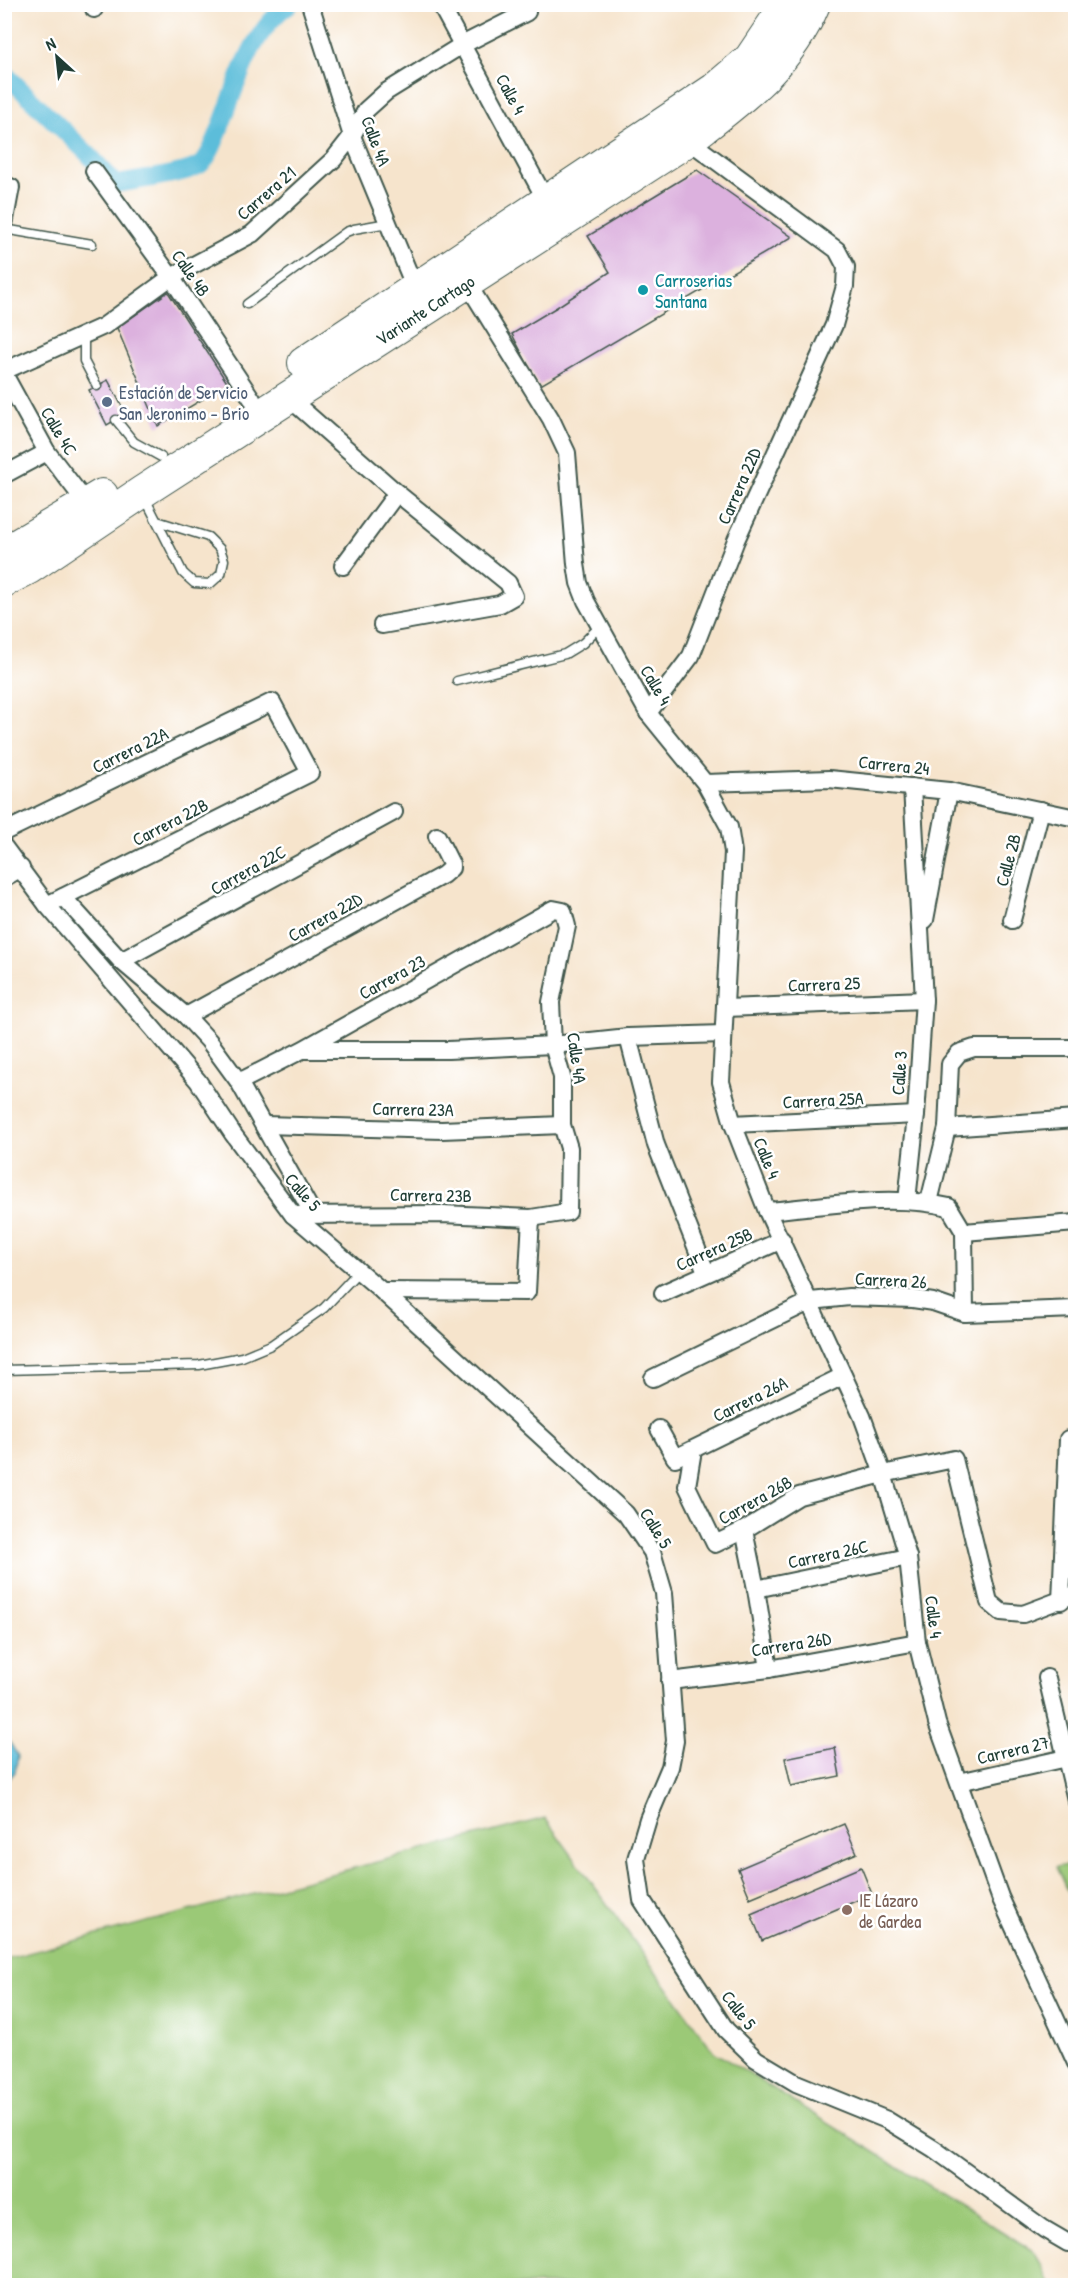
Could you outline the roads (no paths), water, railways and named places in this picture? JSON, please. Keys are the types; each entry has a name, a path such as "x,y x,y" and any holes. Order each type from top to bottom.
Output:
{"highway":[{"name":"Variante Cartago","path":"4,553 87,504 252,399 715,89 750,59 787,4"},
{"name":"Variante Cartago","path":"4,581 29,568 142,492 688,140 766,77 783,58 805,26 814,4"}],"street":[{"name":"Calle 4A","path":"310,4 352,136 415,288"},
{"name":"Calle 4","path":"440,4 547,202"},
{"name":"Carrera 21","path":"4,373 104,326 171,277 252,234 334,159 352,136 366,110 386,92 462,45 527,12"},
{"name":"Carrera 22D","path":"648,713 691,656 736,540 834,325 845,285 846,267 837,250 688,140"},
{"name":"Calle 4B","path":"94,171 171,277 252,399"},
{"path":"4,227 11,187"},
{"name":"Calle 4","path":"467,283 551,419 567,453 578,573 586,601 648,713 705,783 729,827 733,852 721,1082 733,1124 767,1211 811,1301 862,1416 883,1474 908,1557 917,1642 937,1723 1000,1897 1076,2063"},
{"name":"Calle 4C","path":"4,373 47,452 87,504"},
{"path":"289,398 398,493 508,583 514,596 500,604 382,625"},
{"path":"4,475 47,452"},
{"path":"343,566 398,493"},
{"name":"Carrera 22A","path":"4,832 272,702 310,773"},
{"name":"Carrera 22B","path":"47,905 310,773"},
{"name":"Carrera 24","path":"705,783 829,779 949,791 1076,818"},
{"name":"Calle 3","path":"907,1201 924,1000 912,787"},
{"name":"Calle 3","path":"920,947 949,791"},
{"name":"Calle 2B","path":"1012,920 1041,810"},
{"name":"Carrera 22C","path":"121,961 393,812"},
{"name":"Carrera 22D","path":"186,1016 443,875 451,864 437,836"},
{"name":"Calle 5","path":"4,847 47,905 198,1081 233,1134 293,1215 382,1291 626,1514 652,1552 664,1593 675,1741 670,1767 648,1819 636,1859 642,1900 726,2030 756,2059 796,2083 887,2120 934,2149 1044,2229 1068,2243 1076,2243"},
{"path":"4,878 21,868"},
{"path":"63,897 121,961 186,1016 209,1041 239,1082 313,1215"},
{"name":"Carrera 23","path":"239,1082 302,1050 553,909 563,911"},
{"name":"Calle 4A","path":"563,911 567,926 551,1002 553,1044 562,1077 562,1125 569,1148 568,1212"},
{"name":"Carrera 25","path":"726,1008 924,1000"},
{"path":"302,1050 448,1050 628,1037 723,1034"},
{"path":"628,1037 656,1144 706,1272"},
{"path":"929,1202 947,1128 950,1064 959,1053 974,1048 1076,1048"},
{"name":"Carrera 25A","path":"733,1124 916,1115"},
{"path":"947,1128 1076,1119"},
{"name":"Carrera 23A","path":"264,1125 442,1130 562,1125"},
{"path":"767,1211 907,1201 929,1202 949,1207 964,1233 965,1313"},
{"name":"Carrera 23B","path":"293,1215 442,1214 531,1218 568,1212"},
{"path":"382,1291 527,1292 531,1218"},
{"path":"964,1233 1076,1223"},
{"name":"Carrera 25B","path":"663,1293 782,1240"},
{"name":"Carrera 26","path":"653,1378 811,1301 849,1297 913,1299 933,1302 965,1313 1076,1309"},
{"name":"Carrera 26A","path":"659,1429 675,1458 843,1376"},
{"path":"1068,1439 1068,1598"},
{"name":"Carrera 26B","path":"693,1450 687,1486 715,1544 744,1530 799,1496 883,1474 954,1459 989,1602 1001,1612 1023,1614 1068,1598"},
{"path":"744,1530 769,1669"},
{"name":"Carrera 26C","path":"756,1589 908,1557"},
{"name":"Carrera 26D","path":"670,1681 769,1669 917,1642"},
{"path":"1047,1678 1070,1757 1076,1800"},
{"name":"Carrera 27","path":"959,1782 1070,1757"}],"lane":[{"path":"247,304 346,232 388,224"},
{"path":"4,227 92,244"},
{"path":"84,335 84,361 97,386"},
{"path":"116,420 134,442 161,457"},
{"path":"142,492 183,573 194,583 210,584 221,574 224,560 220,549 208,537 157,520"},
{"path":"457,681 565,654 583,643 600,626"},
{"path":"4,1370 199,1365 242,1357 271,1345 324,1308 359,1271"}],"water":[{"path":"5,1735 18,1756 15,1772 5,1783"}],"waterway":[{"path":"4,73 116,184 173,174 195,168 208,156 247,58 265,28 290,4"}],"place":[{"name":"Carroserias Santana","path":"643,290"},
{"name":"Estación de Servicio San Jeronimo - Brio","path":"107,402"},
{"name":"IE Lázaro de Gardea","path":"847,1910"}]}
